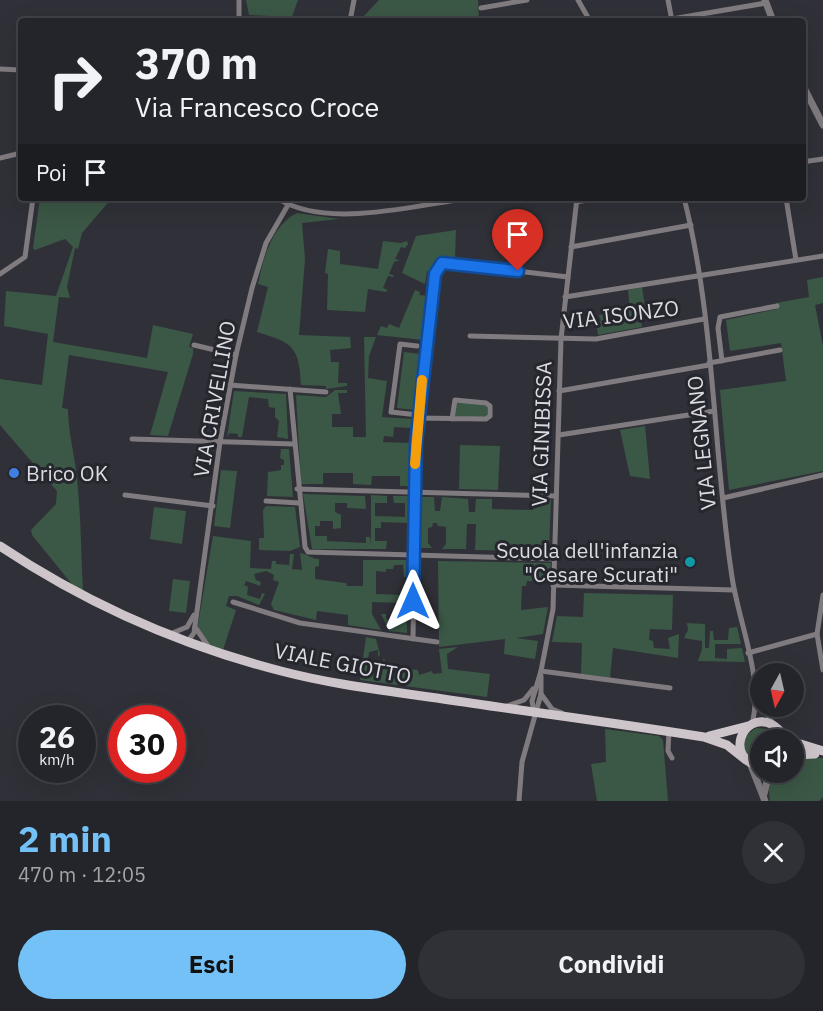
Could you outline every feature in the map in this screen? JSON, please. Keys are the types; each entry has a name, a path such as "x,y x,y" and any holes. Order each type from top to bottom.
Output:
{"main road":[{"name":"VIALE GIOTTO","path":"0,546 40,573 106,608 187,642 284,672 357,687 704,736 727,745 748,761"},
{"name":"VIALE GIOTTO","path":"704,736 766,722 775,729"},
{"path":"748,761 740,742 750,725"},
{"path":"804,745 823,752"},
{"path":"804,754 823,752"}],"street":[{"path":"238,18 239,0"},
{"path":"351,18 354,0"},
{"path":"481,8 527,0"},
{"path":"578,0 588,18"},
{"path":"668,0 672,18"},
{"path":"682,18 766,2 772,18"},
{"path":"0,69 18,70"},
{"path":"806,92 823,124"},
{"path":"0,159 18,154"},
{"path":"806,161 823,159"},
{"path":"0,274 25,257 33,201"},
{"path":"282,201 288,205 340,215 429,201"},
{"name":"VIA CRIVELLINO","path":"187,642 194,633 220,442 236,355 253,283 266,243 290,201"},
{"name":"VIA GINIBISSA","path":"534,712 532,701 552,619 561,339 576,201"},
{"name":"VIA LEGNANO","path":"685,201 691,225 704,319 734,590 750,665"},
{"path":"786,201 796,260"},
{"path":"571,248 691,225"},
{"path":"565,297 698,274 823,256"},
{"path":"413,639 413,556 418,416 437,267 442,263 449,263 568,277"},
{"path":"722,361 718,328 720,317 777,306"},
{"name":"VIA ISONZO","path":"470,336 596,339 704,319"},
{"path":"417,346 400,344 391,412 452,419 486,419 490,416 490,406 486,403 455,400 452,419"},
{"path":"195,345 236,355"},
{"path":"559,391 780,350"},
{"path":"230,386 326,392"},
{"path":"290,389 297,489 305,547 312,554 553,559"},
{"path":"559,435 714,411"},
{"path":"132,439 293,444"},
{"path":"723,498 823,476"},
{"path":"297,489 555,496"},
{"path":"125,495 213,506"},
{"path":"266,501 299,503"},
{"path":"554,585 734,590"},
{"path":"823,594 817,634 823,670"},
{"path":"233,602 300,623 437,642"},
{"name":"VIA CRIVELLINO","path":"187,627 195,614"},
{"path":"194,626 198,635 212,650"},
{"path":"168,634 187,627 187,642"},
{"path":"748,653 817,634"},
{"path":"541,671 670,688"},
{"name":"VIA GINIBISSA","path":"534,712 541,694 541,671"},
{"name":"VIA GINIBISSA","path":"502,708 524,700 538,680"},
{"path":"541,694 552,709 571,717"},
{"path":"519,801 522,762 534,712"},
{"name":"VIA LEGNANO","path":"750,725 752,717"},
{"path":"669,731 668,751 672,758"},
{"path":"748,761 764,799"},
{"path":"764,799 767,783"}],"green space":[{"path":"246,0 298,0 292,17 249,15"},
{"path":"379,0 478,0 479,18 364,18"},
{"path":"40,201 109,201 82,233 78,249 75,248 67,287 70,298 59,297 53,342 147,358 153,325 193,334 189,347 193,348 193,354 168,436 150,435 168,372 69,355 62,408 68,409 76,470 83,591 75,588 32,535 31,530 56,504 57,491 0,425 0,379 42,385 48,334 4,326 6,291 56,296 73,247 65,239 35,250 33,248"},
{"path":"297,213 339,219 302,223 305,259 299,335 350,337 351,348 330,350 331,362 339,362 338,383 347,383 347,386 326,389 326,386 301,385 298,362 292,348 279,340 257,332 268,287 258,284 266,254 281,226"},
{"path":"456,230 455,259 439,262 432,271 427,271 425,284 402,273 416,236"},
{"path":"383,241 401,243 407,241 408,244 405,248 401,247 395,259 400,260 394,262 389,274 394,275 393,277 388,276 383,288 388,290 386,292 368,289 365,312 327,310 328,274 325,273 328,249 340,251 340,264 378,269"},
{"path":"823,277 823,303 815,305 823,346 823,471 729,490 720,390 786,381 781,343 730,351 726,320 777,309 776,303 809,297 807,280"},
{"path":"642,287 645,307 639,308 642,327 598,335 596,322 601,321 599,315 630,310 628,290"},
{"path":"415,290 420,292 419,295 429,296 423,340 377,335 381,326 387,328 389,324 399,328"},
{"path":"364,337 376,337 369,356 368,378 387,381 382,417 413,419 411,439 411,428 394,427 393,437 384,436 383,442 411,443 409,486 400,486 400,476 372,476 371,485 353,484 353,473 323,473 323,484 301,484 296,395 326,397 335,390 347,390 347,393 338,393 341,414 332,414 332,427 353,427 353,437 366,437"},
{"path":"404,352 421,354 415,410 397,408"},
{"path":"234,391 286,394 288,439 277,437 279,421 275,417 275,408 269,407 268,399 249,397 242,437 230,433 227,437"},
{"path":"457,403 487,406 487,417 457,417 454,415"},
{"path":"645,426 650,479 630,476 620,430"},
{"path":"460,445 500,446 498,490 459,489"},
{"path":"281,449 289,449 293,497 267,496 268,472 281,470 281,465 284,465 284,460 280,458"},
{"path":"221,470 237,471 230,528 214,526"},
{"path":"303,494 365,496 366,509 347,508 347,503 335,503 335,512 341,515 341,528 333,529 333,521 320,521 320,526 315,526 315,536 327,536 327,541 366,543 366,537 370,537 371,545 371,495 387,496 387,503 375,503 375,516 405,517 405,503 394,503 393,496 409,496 409,523 381,522 381,528 375,528 375,541 387,541 386,549 312,549"},
{"path":"419,497 434,497 435,511 440,511 442,497 468,499 469,512 475,512 476,499 492,499 492,509 533,510 533,500 551,500 549,551 475,550 476,524 467,524 466,549 442,549 446,544 446,527 438,526 437,523 433,523 432,527 428,528 428,543 432,548 418,548"},
{"path":"266,506 295,507 300,547 290,551 259,550 259,538 264,538 263,510"},
{"path":"154,507 186,511 182,544 150,539"},
{"path":"213,536 251,541 250,568 271,569 272,561 276,561 276,564 289,565 290,554 294,554 292,569 302,570 300,553 319,559 319,566 315,567 315,579 346,583 347,586 363,586 363,560 406,560 406,577 404,577 403,565 394,565 393,569 386,569 386,572 376,571 376,594 403,595 406,583 407,633 389,631 381,614 386,614 386,618 395,626 404,616 404,603 372,602 372,614 381,630 348,625 348,615 317,611 316,620 274,610 271,604 279,582 273,580 274,575 266,571 254,574 256,580 261,582 260,586 246,581 244,585 248,587 247,595 260,599 262,593 265,594 259,605 237,596 229,596 226,606 236,610 223,650 213,646 203,638 198,624"},
{"path":"438,561 551,563 548,581 527,581 526,586 522,586 521,610 548,607 543,634 516,638 538,641 535,659 504,654 505,639 439,647"},
{"path":"173,579 190,581 186,613 169,611"},
{"path":"584,593 673,595 672,630 650,629 649,640 653,641 654,648 670,649 668,638 679,634 678,658 613,648 610,678 581,674 582,643 552,642 557,616 583,617"},
{"path":"687,623 705,624 705,648 709,648 710,631 713,631 714,640 728,640 729,628 737,627 741,644 715,644 715,658 727,659 727,649 742,648 745,662 698,661 702,641 684,638 688,630"},
{"path":"366,637 376,639 380,655 378,657 378,650 369,652 367,669 381,671 384,657 386,669 408,666 409,669 418,670 419,675 432,671 433,674 442,673 439,649 458,647 447,654 448,669 490,674 487,697 360,680"},
{"path":"605,729 659,736 663,740 668,801 597,801 591,764 606,762"},
{"path":"750,733 750,756 745,747 747,736"},
{"path":"804,758 823,758 823,797 819,801 770,801 769,783 804,783"}],"slow traffic":[{"path":"415,464 417,418 422,380"}],"place":[{"name":"Brico OK","path":"14,473"},
{"name":"Scuola dell'infanzia \"Cesare Scurati\"","path":"690,562"}],"route":[{"path":"413,601 417,418 437,267 442,263 449,263 518,271"}]}
